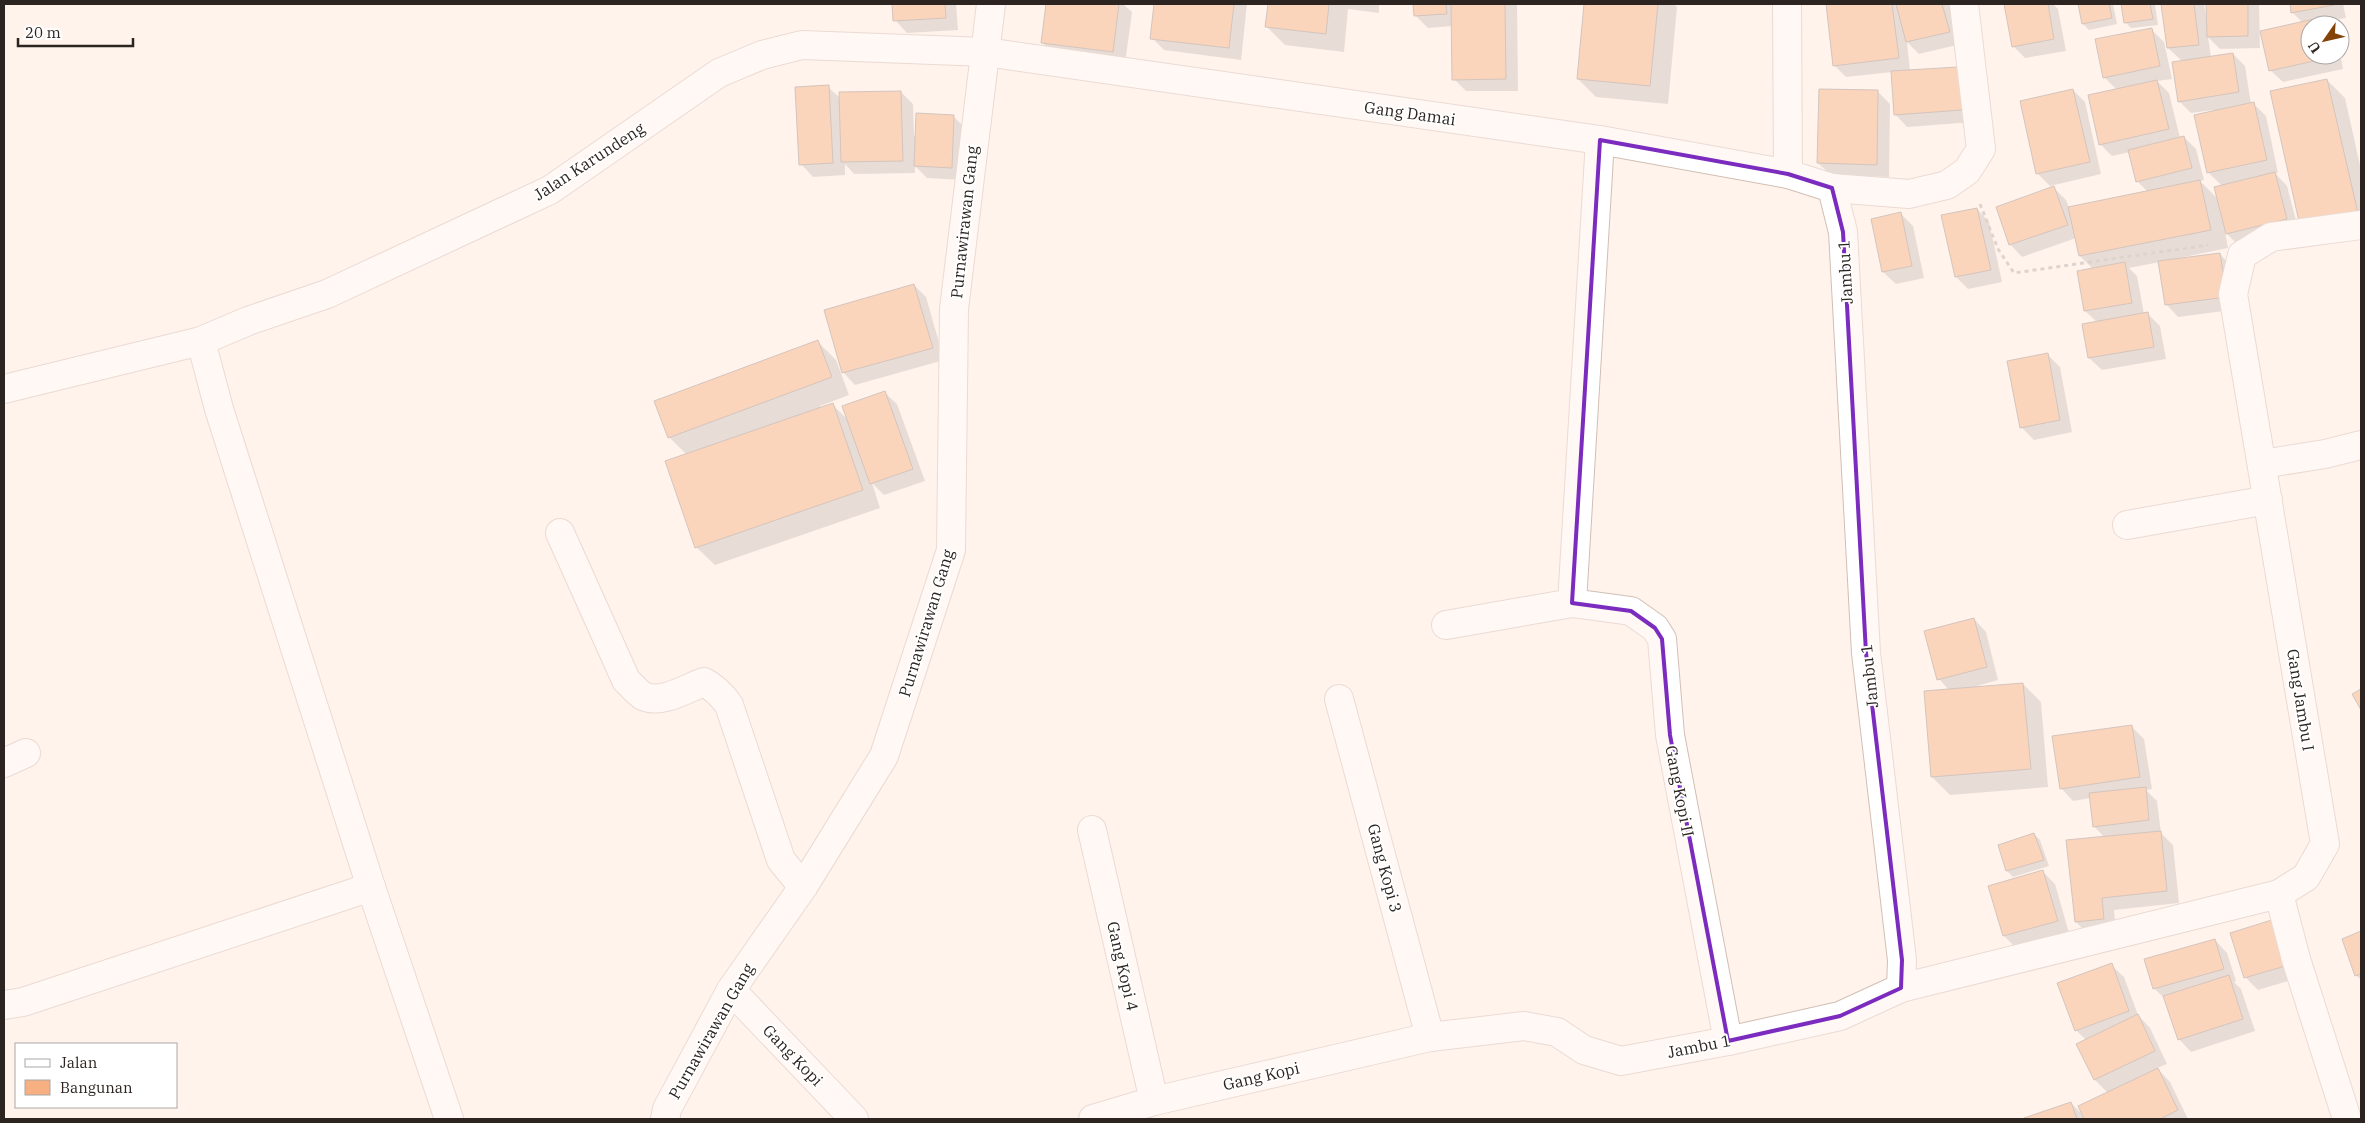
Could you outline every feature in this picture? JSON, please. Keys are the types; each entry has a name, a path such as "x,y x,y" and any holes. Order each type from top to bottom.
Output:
{"street":[{"name":"Purnawirawan Gang","path":"665,1119 667,1109 731,990 802,887 884,756 952,550 954,309 975,120 986,52 991,4"},
{"path":"1787,4 1788,174"},
{"path":"1832,188 1909,194 1947,185 1967,171 1981,149 1964,4"},
{"name":"Jalan Karundeng","path":"4,389 201,341 248,321 327,294 550,190 719,72 762,55 802,45 986,52"},
{"name":"Gang Damai","path":"986,52 1600,140 1788,174 1832,188"},
{"path":"1572,604 1600,140"},
{"name":"Jambu 1","path":"1430,1036 1524,1026 1557,1032 1584,1050 1621,1061 1728,1041 1840,1016 1901,988 1902,960 1866,654 1843,232 1832,188"},
{"path":"2245,253 2271,237 2361,225"},
{"name":"Gang Jambu I","path":"1901,988 2279,894 2306,877 2325,844 2233,294 2245,253"},
{"path":"201,341 219,409 371,888 449,1119"},
{"path":"2262,464 2326,454 2361,446"},
{"path":"2127,525 2268,500"},
{"path":"560,533 626,680 644,696 657,699 704,682 717,689 724,698 729,706 781,860 802,887"},
{"name":"Gang Kopi II","path":"1446,625 1572,604 1632,611 1655,628 1662,639 1670,734 1728,1041"},
{"name":"Gang Kopi 3","path":"1339,699 1430,1036"},
{"name":"Gang Kopi 4","path":"1092,830 1154,1101"},
{"path":"4,1005 24,1002 371,888"},
{"path":"2279,894 2296,959 2347,1119"},
{"name":"Gang Kopi","path":"731,990 854,1119"},
{"name":"Gang Kopi","path":"1094,1119 1154,1101 1430,1036"}],"path":[{"path":"1967,171 1998,249 2014,273 2211,245 2245,253"}],"highlighted area":[{"path":"1600,140 1788,174 1832,188 1843,232 1866,653 1902,960 1901,988 1840,1016 1728,1041 1670,735 1662,639 1655,628 1631,611 1572,603"}],"building":[{"path":"892,4 945,4 946,18 893,21"},
{"path":"1046,4 1119,4 1113,52 1041,43"},
{"path":"1154,4 1234,4 1229,48 1150,39"},
{"path":"1268,4 1329,4 1326,34 1265,27"},
{"path":"1413,4 1446,4 1447,14 1414,16"},
{"path":"1451,4 1505,4 1506,79 1452,80"},
{"path":"1584,4 1658,4 1650,86 1577,79"},
{"path":"1826,4 1892,4 1899,58 1833,66"},
{"path":"1896,4 1942,4 1950,32 1906,42"},
{"path":"2004,4 2048,4 2054,39 2012,47"},
{"path":"2078,4 2109,4 2112,18 2082,24"},
{"path":"2121,4 2150,4 2153,19 2124,23"},
{"path":"2161,4 2194,4 2199,45 2167,48"},
{"path":"2206,4 2248,4 2248,36 2207,37"},
{"path":"2290,4 2334,4 2334,5 2291,13"},
{"path":"2300,22 2300,64 2269,71 2260,31"},
{"path":"2152,28 2160,66 2103,78 2095,39"},
{"path":"2233,53 2239,92 2178,102 2172,62"},
{"path":"1958,67 1962,110 1894,115 1891,71"},
{"path":"2327,79 2358,213 2300,226 2270,91"},
{"path":"2157,80 2169,129 2099,145 2088,95"},
{"path":"829,85 833,163 799,165 795,87"},
{"path":"1819,89 1878,90 1877,165 1817,163"},
{"path":"2073,89 2090,162 2036,174 2020,101"},
{"path":"901,91 903,161 841,162 839,92"},
{"path":"2254,102 2267,160 2207,173 2194,115"},
{"path":"916,113 954,115 952,168 914,166"},
{"path":"2184,136 2192,168 2136,182 2128,150"},
{"path":"2275,172 2287,219 2226,234 2214,187"},
{"path":"2200,180 2211,230 2079,256 2068,207"},
{"path":"2054,186 2068,225 2009,245 1996,207"},
{"path":"1977,208 1991,270 1955,277 1941,215"},
{"path":"1901,212 1912,266 1882,272 1871,219"},
{"path":"2220,253 2227,297 2165,305 2158,261"},
{"path":"2125,262 2132,303 2084,311 2077,271"},
{"path":"914,284 933,348 842,373 824,310"},
{"path":"2148,312 2154,347 2088,358 2082,324"},
{"path":"818,340 832,377 668,438 654,401"},
{"path":"2048,353 2060,420 2020,428 2007,361"},
{"path":"885,391 913,469 870,484 842,406"},
{"path":"833,403 863,490 695,548 665,461"},
{"path":"1974,618 1987,667 1937,680 1924,631"},
{"path":"2023,683 2031,769 1931,777 1924,691"},
{"path":"2361,689 2361,710 2352,694"},
{"path":"2132,725 2140,777 2060,789 2052,736"},
{"path":"2146,787 2149,820 2093,827 2089,793"},
{"path":"2161,831 2167,891 2102,898 2104,919 2075,922 2066,840"},
{"path":"2034,833 2044,860 2006,871 1998,845"},
{"path":"2043,870 2058,921 2003,936 1988,886"},
{"path":"2275,919 2289,965 2244,978 2230,933"},
{"path":"2361,931 2361,974 2355,976 2342,939"},
{"path":"2215,939 2224,969 2153,989 2144,959"},
{"path":"2112,963 2129,1011 2075,1031 2057,983"},
{"path":"2229,975 2243,1019 2178,1040 2163,996"},
{"path":"2138,1014 2155,1051 2094,1080 2076,1044"},
{"path":"2158,1068 2178,1110 2160,1119 2084,1119 2078,1106"},
{"path":"2071,1102 2077,1119 2024,1119 2024,1118"}]}
